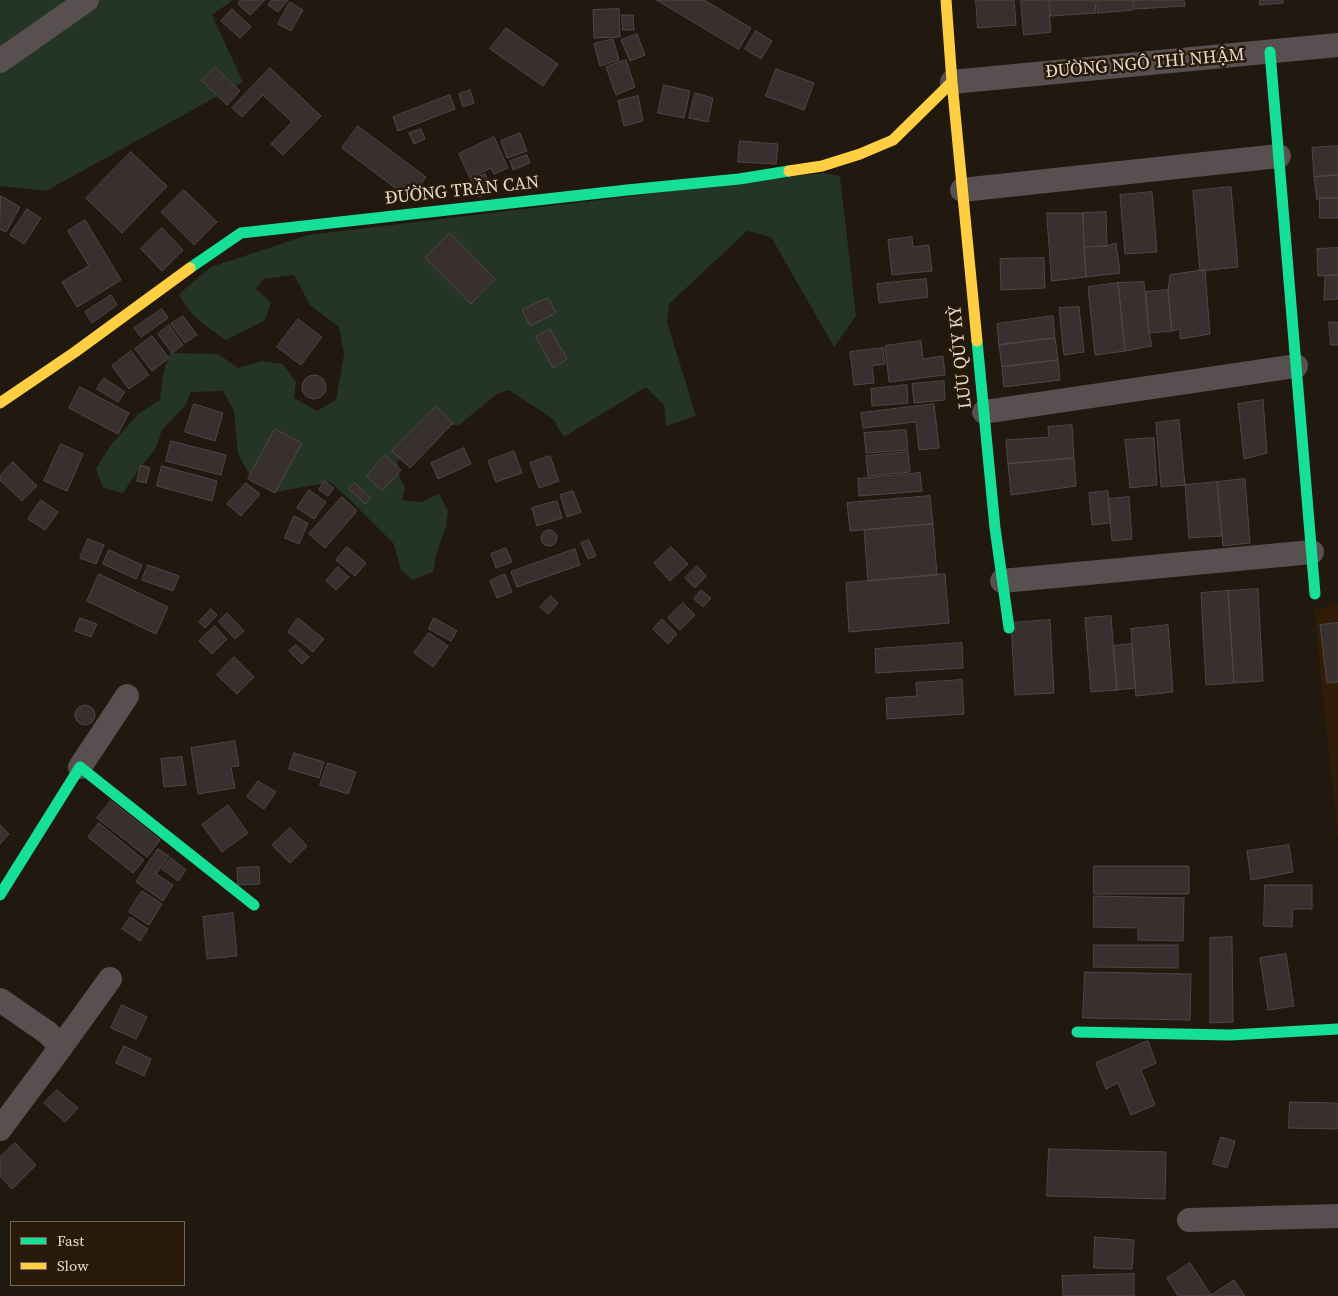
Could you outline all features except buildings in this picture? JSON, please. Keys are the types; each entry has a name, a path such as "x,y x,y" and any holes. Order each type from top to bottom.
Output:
{"street":[{"path":"0,61 87,0"},
{"name":"LƯU QÚY KỲ","path":"946,0 962,190 995,528 1009,628"},
{"name":"ĐƯỜNG NGÔ THÌ NHẬM","path":"952,82 1338,45"},
{"path":"1270,52 1315,594"},
{"name":"ĐƯỜNG TRẦN CAN","path":"0,403 242,233 739,179 822,166 860,154 893,140 952,82"},
{"path":"962,190 1279,156"},
{"path":"984,412 1296,366"},
{"path":"1002,580 1312,552"},
{"path":"0,895 127,696"},
{"path":"80,767 254,904"},
{"path":"0,1128 110,978"},
{"path":"0,1000 48,1033 61,1047"},
{"path":"1077,1032 1230,1035 1338,1029"},
{"path":"1189,1220 1338,1216"}],"shaded area":[{"path":"1338,603 1338,840 1314,610"}],"green space":[{"path":"0,0 233,0 212,15 243,82 46,191 0,186"},
{"path":"823,173 840,176 856,316 834,347 771,237 747,231 669,304 667,322 696,416 666,426 664,405 646,387 564,437 553,419 509,390 497,394 459,425 430,425 397,462 400,478 405,487 402,500 421,502 439,494 448,511 446,527 437,552 433,572 412,580 401,570 394,544 330,482 276,492 250,476 238,454 234,411 223,391 191,392 185,406 162,430 155,450 123,493 103,488 96,469 110,446 138,414 160,400 163,374 170,353 218,354 238,368 261,361 283,364 296,382 294,398 317,411 336,400 344,354 339,327 310,305 294,275 263,279 256,289 271,302 265,320 226,340 205,326 193,315 179,294 211,267 308,235"}],"traffic: fast":[{"path":"1270,52 1315,594"},
{"path":"190,268 241,233 739,179 789,171"},
{"path":"977,341 995,528 1009,628"},
{"path":"0,895 80,767 254,905"},
{"path":"1077,1032 1230,1035 1338,1029"}],"traffic: slow":[{"path":"946,0 977,341"},
{"path":"789,171 822,166 860,154 893,140 952,82"},
{"path":"0,403 75,352 190,268"}]}
